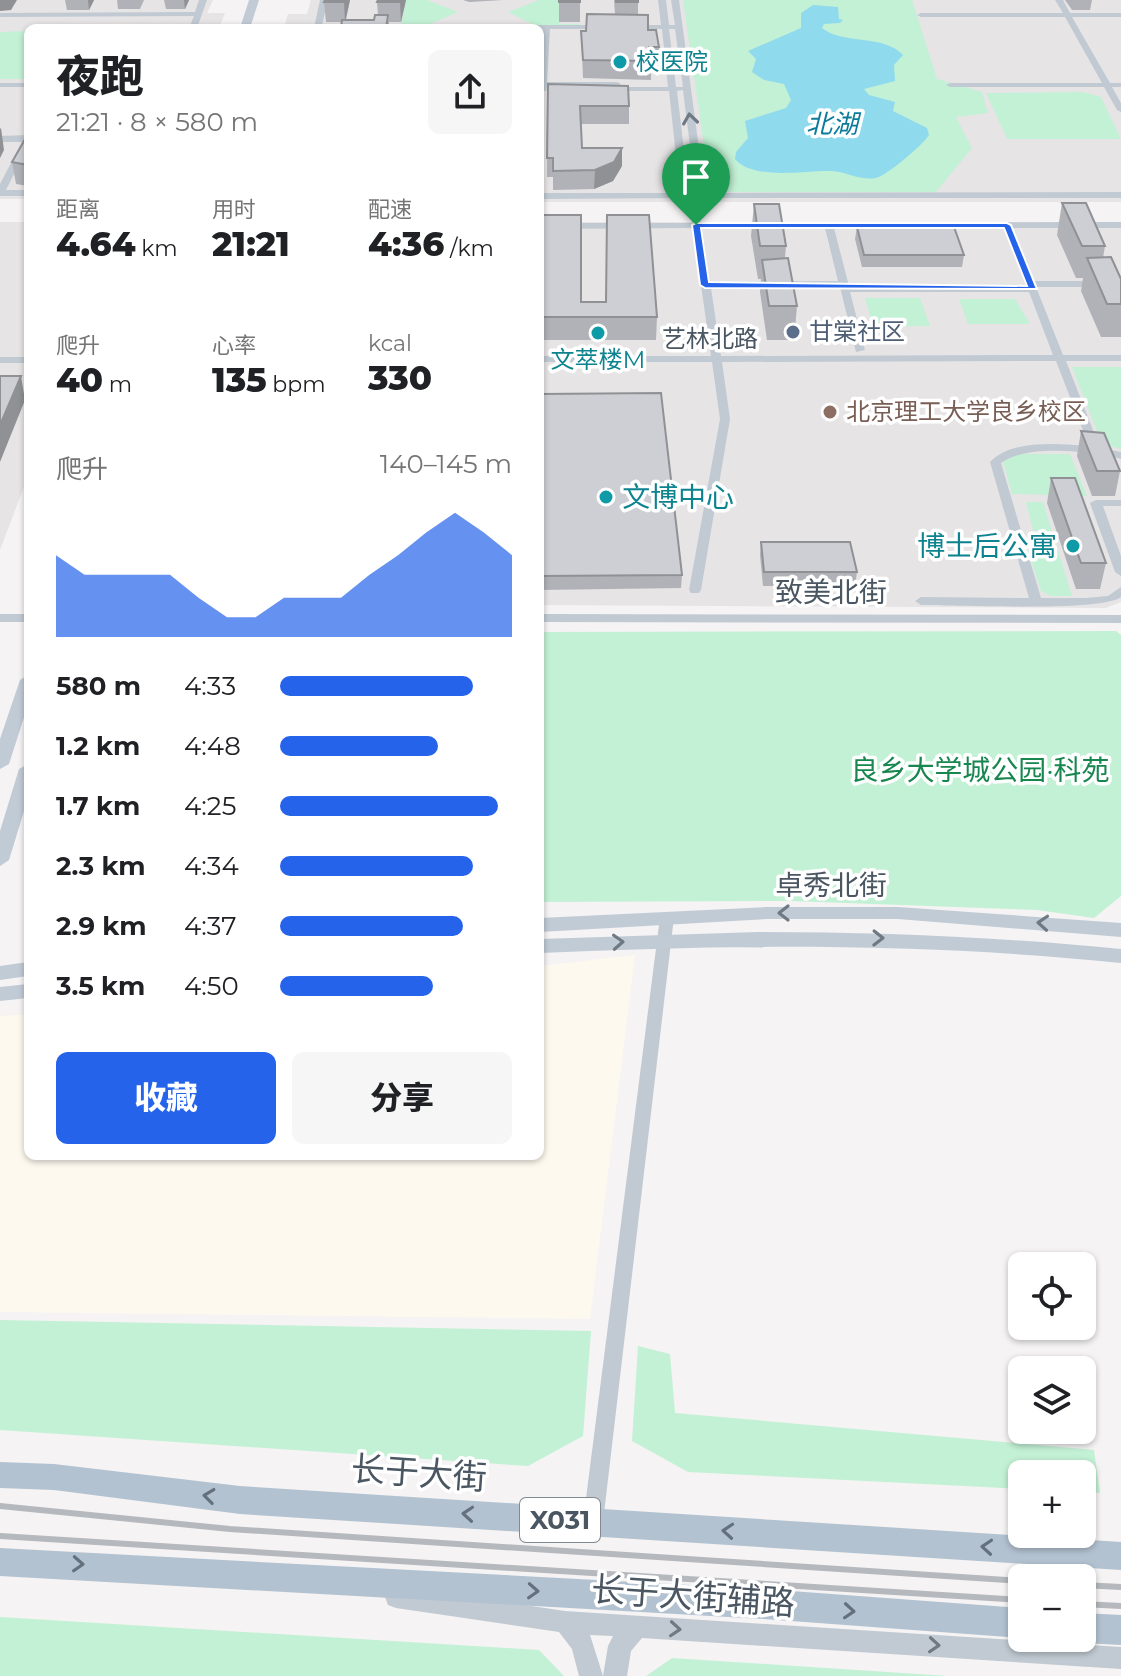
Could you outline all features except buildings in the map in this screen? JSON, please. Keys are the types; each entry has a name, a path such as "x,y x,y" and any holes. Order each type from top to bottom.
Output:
{"main road":[{"path":"246,24 254,0"},
{"path":"259,24 267,0"},
{"path":"0,764 24,692"},
{"path":"0,860 24,782"},
{"name":"卓秀北街","path":"544,925 667,917 898,913 1121,930"},
{"name":"卓秀北街","path":"544,946 664,940 884,938 1121,956"},
{"path":"0,973 24,970"},
{"path":"0,994 24,991"},
{"name":"长于大街","path":"0,1475 54,1477 240,1500 1121,1556"},
{"path":"0,1562 265,1575 1008,1622"},
{"path":"1096,1637 1120,1652"}],"street":[{"path":"194,24 203,0"},
{"path":"319,24 324,0"},
{"path":"662,0 672,86 693,196"},
{"path":"675,0 686,86 696,225 725,419 695,590"},
{"path":"1059,0 1121,110"},
{"path":"0,15 198,14"},
{"path":"921,15 1121,15"},
{"path":"544,57 546,27 678,27"},
{"path":"950,85 1121,85"},
{"path":"1043,85 1047,95"},
{"path":"544,87 686,86"},
{"path":"0,87 24,87"},
{"path":"0,139 24,138"},
{"path":"24,146 0,193 24,193"},
{"path":"544,196 1121,195"},
{"path":"829,225 860,350"},
{"path":"1007,225 1095,450"},
{"path":"1090,225 1097,240"},
{"path":"544,226 1121,225"},
{"path":"705,285 1116,284"},
{"name":"艺林北路","path":"544,359 1121,358"},
{"path":"0,360 24,360"},
{"path":"1036,601 995,462 1008,452 1095,450 1121,456"},
{"path":"1121,503 1096,503 1121,572"},
{"path":"921,601 1099,601 1111,599 1121,591"},
{"path":"0,618 24,618"},
{"name":"致美北街","path":"544,618 1121,619"},
{"path":"593,1522 667,917"},
{"name":"长于大街辅路","path":"265,1575 328,1592 405,1598 565,1622 1120,1652"},
{"path":"565,1622 582,1643 591,1676"},
{"path":"615,1676 620,1646 638,1626"}],"shaded area":[{"path":"0,0 213,0 207,13 225,13 221,24 24,24 24,199 0,199"},
{"path":"311,0 1121,0 1121,202 544,202 544,24 285,24 288,14 307,14"},
{"path":"0,222 24,222 24,487 0,550"},
{"name":"北京理工大学良乡校区","path":"544,222 1121,222 1121,602 1106,608 544,605"},
{"path":"635,955 590,1319 0,1312 0,1016 24,1014 24,1160 544,1160 544,966"}],"green space":[{"path":"406,0 427,0 458,12 430,24 401,24"},
{"path":"539,0 559,0 559,24 580,24 580,27 544,27 544,24 532,24 508,12"},
{"path":"683,0 912,0 937,79 982,92 988,113 956,117 972,148 936,192 723,192 710,187"},
{"path":"24,31 24,79 0,79 0,32"},
{"path":"1083,92 1101,97 1121,139 1007,139 986,93"},
{"path":"865,298 920,298 930,326 873,327"},
{"path":"959,299 1015,299 1030,324 968,324"},
{"path":"1072,367 1121,367 1121,449 1102,444"},
{"path":"1020,454 1070,454 1087,496 1012,494 1003,461"},
{"path":"1026,502 1043,502 1072,596 1051,596 1041,591 1028,551 1038,550"},
{"name":"良乡大学城公园·科苑","path":"1116,631 1121,635 1121,896 1094,918 1037,910 791,901 544,902 544,632"},
{"path":"0,1320 591,1331 583,1436 528,1466 0,1430"},
{"path":"638,1346 670,1354 675,1413 1094,1450 1095,1460 1008,1460 1008,1488 688,1472 632,1441"},
{"path":"1096,1464 1100,1493 1096,1493"},
{"path":"0,1617 539,1650 564,1676 0,1676"},
{"path":"672,1658 948,1676 646,1676"}],"water":[{"name":"北湖","path":"813,5 838,7 839,19 843,20 824,24 822,28 831,33 885,44 903,55 894,65 895,81 864,89 869,95 895,102 893,111 927,128 929,135 904,160 876,178 832,171 767,172 743,166 735,159 736,152 748,138 745,121 786,108 791,100 784,84 764,80 752,72 756,59 748,51 801,28 801,13"}],"railway":[{"path":"0,1506 230,1529 1008,1580"},
{"path":"0,1536 1008,1599"},
{"path":"1096,1586 1121,1587"},
{"path":"1096,1605 1121,1606"}],"place":[{"name":"校医院","path":"620,62"},
{"name":"甘棠社区","path":"793,332"},
{"name":"文萃楼M","path":"598,333"},
{"name":"北京理工大学良乡校区","path":"830,412"},
{"name":"文博中心","path":"606,497"},
{"name":"博士后公寓","path":"1073,546"}],"route":[{"path":"696,225 1007,225 1032,289 845,289 844,284 705,285 696,225"}]}
